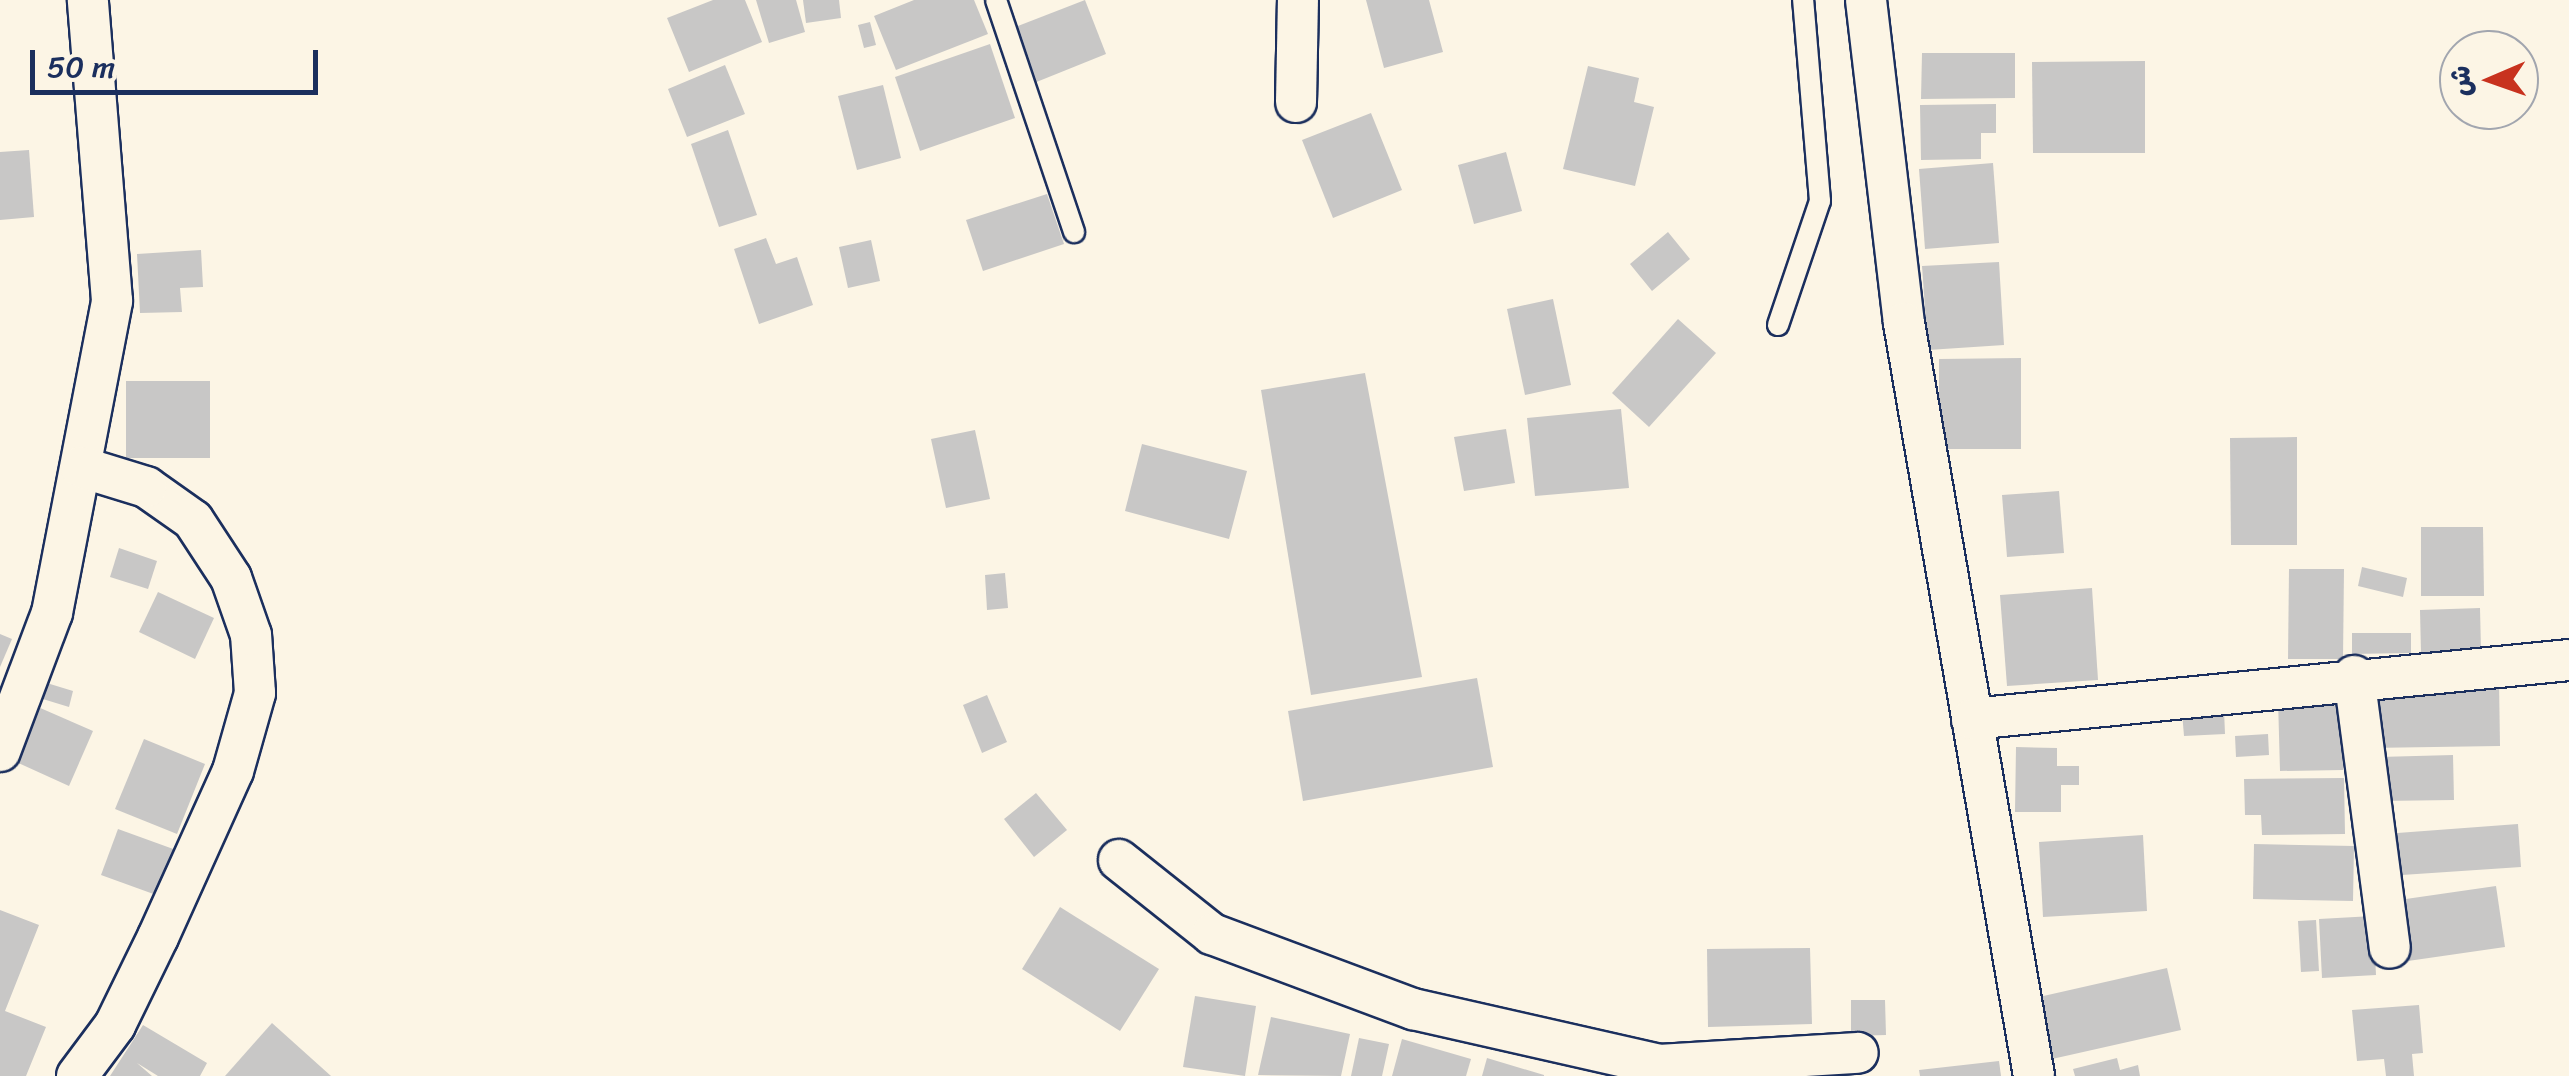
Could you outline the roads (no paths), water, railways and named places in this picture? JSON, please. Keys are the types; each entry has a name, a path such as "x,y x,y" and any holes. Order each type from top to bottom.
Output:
{"street":[{"path":"0,752 52,613 112,301 88,0"},
{"path":"1296,102 1298,0"},
{"path":"1866,0 1904,323 2034,1076"},
{"path":"77,1076 158,937 233,770 255,694 250,635 231,578 194,520 146,487 81,467"},
{"path":"1972,719 2354,676 2569,660"},
{"path":"2354,676 2390,948"},
{"path":"1119,860 1159,899 1264,958 1583,1062 1699,1069 1858,1053"}],"lane":[{"path":"996,0 1074,232"},
{"path":"1778,326 1820,201 1803,0"}]}
